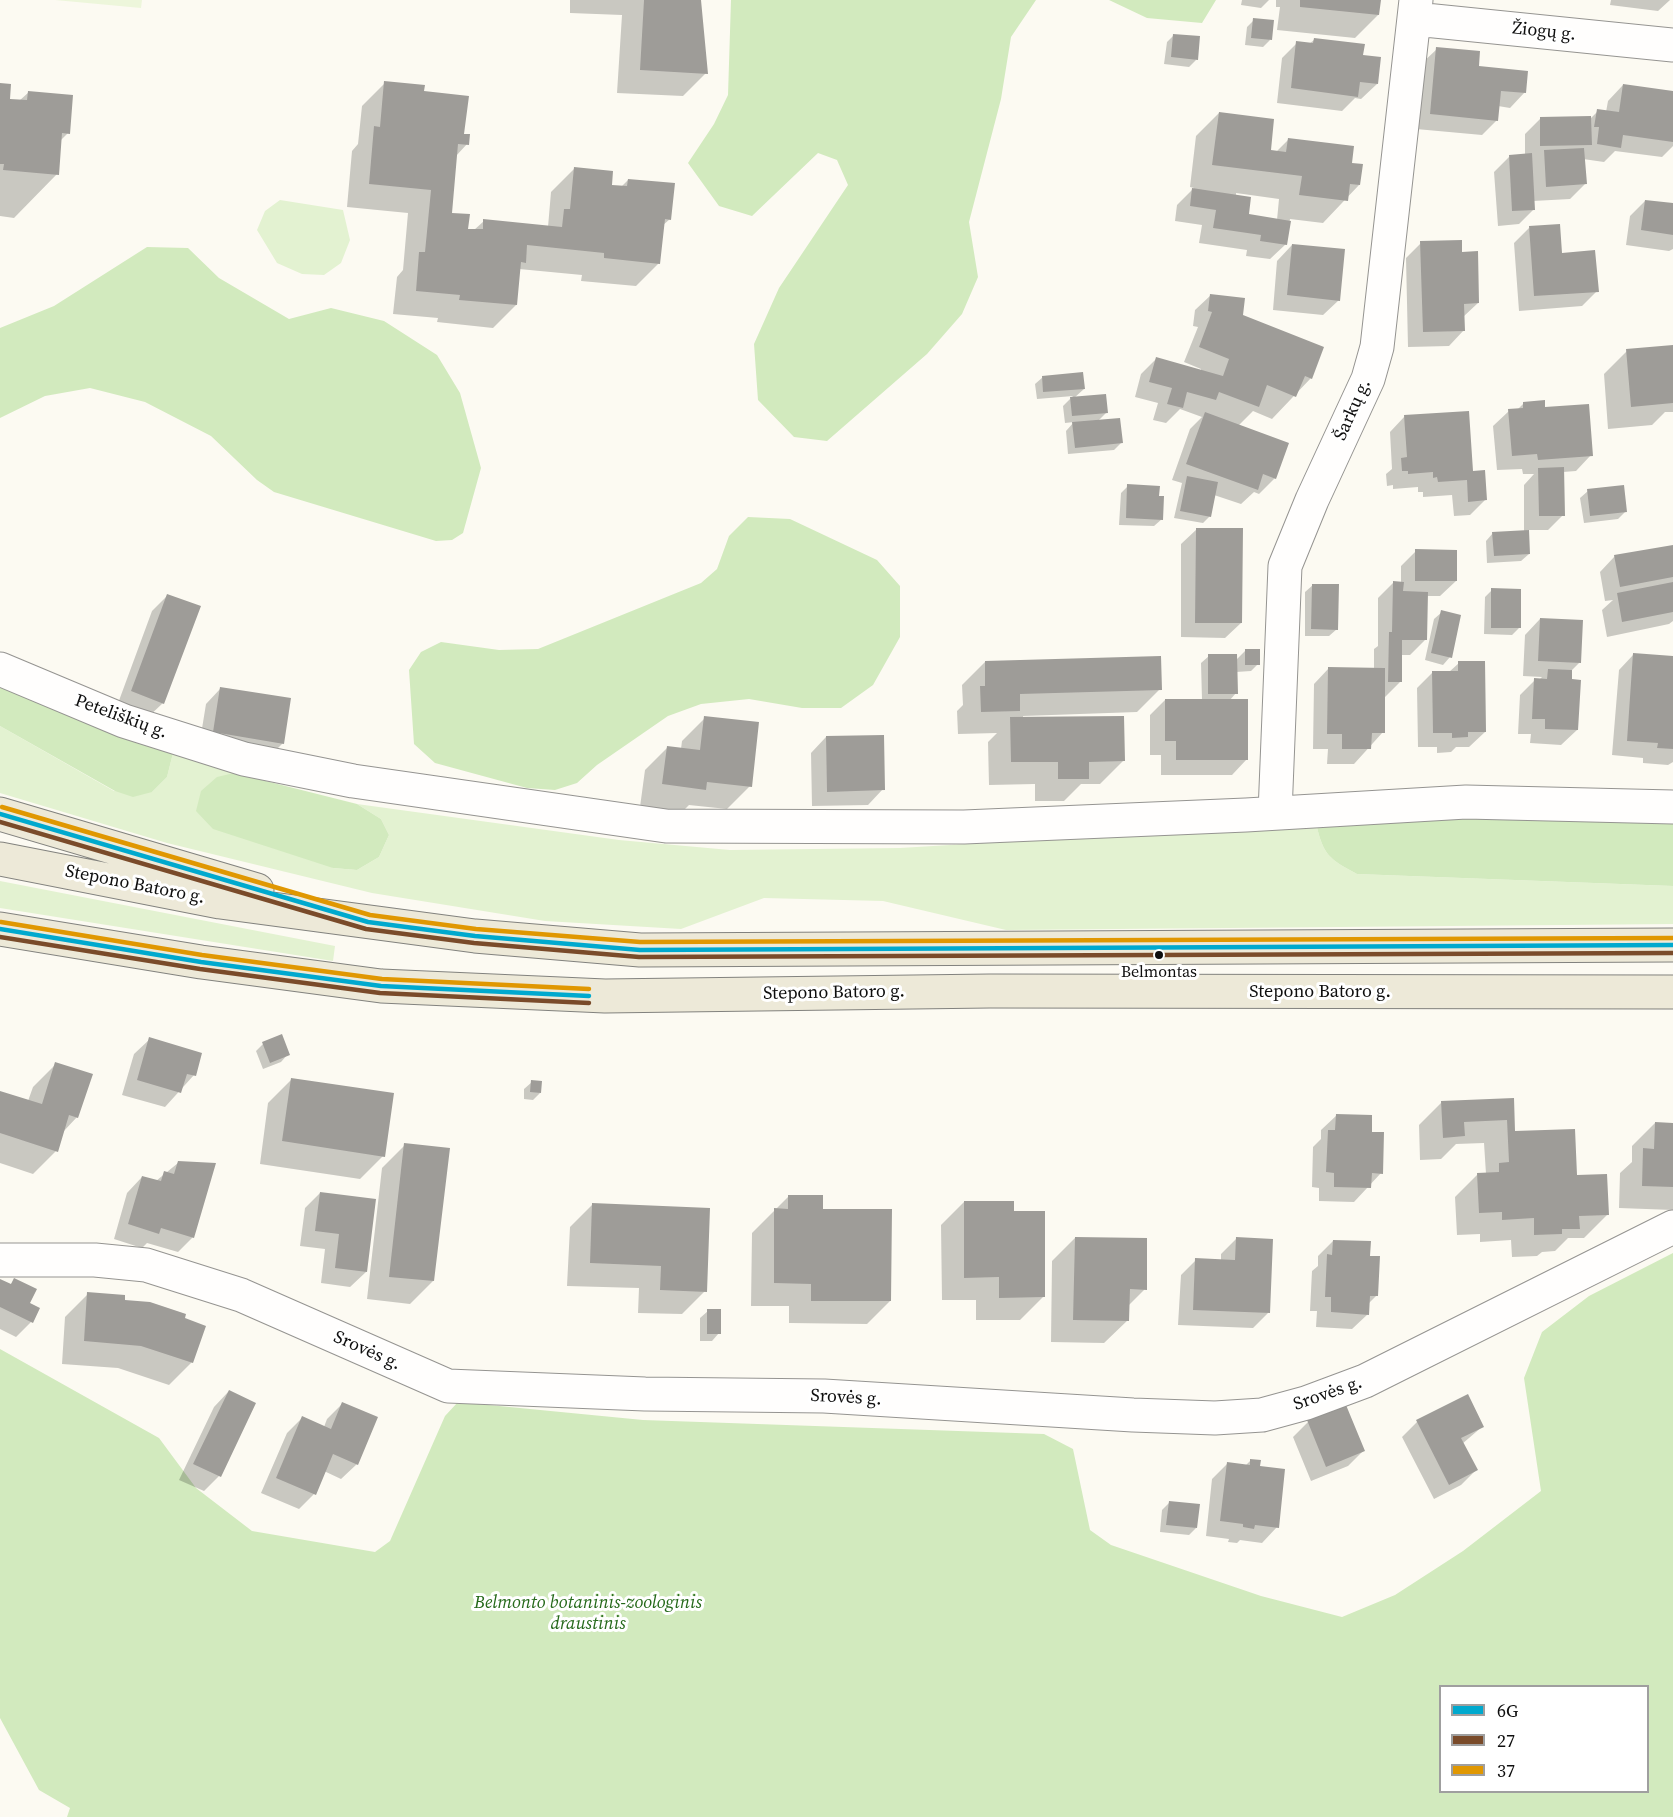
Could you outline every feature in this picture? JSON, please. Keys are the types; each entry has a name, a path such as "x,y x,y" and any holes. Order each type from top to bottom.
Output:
{"main road":[{"path":"0,814 368,922"},
{"name":"Stepono Batoro g.","path":"0,859 219,902 475,936 640,950 1673,945"},
{"name":"Stepono Batoro g.","path":"0,929 201,962 381,987 605,996 990,991 1673,992"}],"street":[{"name":"Žiogų g.","path":"1416,10 1673,45"},
{"name":"Šarkų g.","path":"1275,813 1285,566 1312,500 1368,380 1377,347 1416,10"},
{"name":"Peteliškių g.","path":"0,669 124,721 244,759 353,781 666,826 964,827 1275,813"},
{"path":"1275,813 1466,802 1673,807"},
{"name":"Srovės g.","path":"0,1260 95,1260 146,1265 241,1295 448,1386 645,1394 824,1396 1215,1418 1262,1415 1306,1403 1365,1381 1673,1227"}],"green space":[{"path":"55,0 142,0 141,8"},
{"path":"731,0 1036,0 1011,37 1001,99 969,222 978,277 962,314 927,354 827,441 794,437 758,400 754,344 779,288 848,185 837,160 818,153 752,216 719,206 688,163 714,124 728,95"},
{"path":"1109,0 1216,0 1202,23 1147,18"},
{"path":"280,200 343,210 350,240 341,263 324,275 302,274 277,263 257,230 265,211"},
{"path":"147,247 188,248 219,278 289,319 331,308 384,321 437,355 460,393 481,468 463,533 452,540 436,541 274,492 257,480 211,436 145,402 90,388 45,396 0,418 0,328 54,306"},
{"path":"748,517 790,519 877,560 900,586 900,637 873,685 841,708 802,708 749,699 701,704 668,716 597,765 577,783 555,790 527,788 435,763 414,744 409,670 421,652 441,642 499,650 538,649 701,583 717,569 729,536"},
{"path":"0,685 173,753 167,777 152,792 133,797 115,791 0,726"},
{"path":"0,726 114,791 152,792 167,777 173,753 234,773 333,868 357,870 379,857 389,835 381,819 357,804 619,840 730,850 900,848 1316,823 1321,842 1329,855 1357,874 1673,886 1673,924 1006,930 883,901 764,898 681,929 545,921 372,893 167,843 0,793"},
{"path":"234,773 357,804 381,819 389,835 379,857 357,870 333,868 213,829 196,811 201,791 217,777"},
{"path":"1526,816 1673,821 1673,886 1357,874 1329,855 1321,842 1316,823"},
{"path":"0,881 335,946 333,961 0,908"},
{"name":"Belmonto botaninis-zoologinis draustinis","path":"1673,1253 1673,1817 67,1817 70,1808 39,1790 0,1718 0,1349 159,1438 196,1488 252,1531 375,1552 390,1541 445,1416 458,1402 643,1420 1044,1434 1073,1449 1090,1530 1111,1545 1261,1596 1342,1617 1395,1595 1463,1551 1541,1491 1524,1378 1542,1332 1589,1296"}],"building":[{"path":"644,0 701,0 708,74 640,70"},
{"path":"1300,0 1381,0 1379,15 1300,7"},
{"path":"1253,18 1274,20 1272,40 1251,38"},
{"path":"1173,34 1200,36 1198,60 1171,57"},
{"path":"1314,38 1365,44 1363,55 1381,57 1378,84 1360,82 1358,97 1291,88 1296,41 1313,43"},
{"path":"1436,47 1480,51 1479,66 1528,71 1526,93 1501,91 1498,121 1430,114"},
{"path":"384,81 425,85 424,91 469,96 464,134 470,134 469,145 458,144 452,213 470,214 468,229 483,229 483,219 562,227 564,209 570,209 574,167 613,171 612,185 627,186 628,179 675,183 671,220 665,219 660,264 604,258 604,253 527,245 526,263 521,262 517,305 459,300 460,295 416,291 419,252 425,252 431,190 369,184 374,126 380,127"},
{"path":"0,83 11,84 10,99 27,100 28,91 73,95 70,134 62,133 59,175 3,170 4,164 0,164"},
{"path":"1623,84 1673,91 1673,142 1623,135 1621,148 1597,144 1599,127 1594,127 1597,109 1619,112"},
{"path":"1219,112 1274,119 1271,150 1286,152 1288,138 1354,146 1352,163 1363,164 1360,185 1350,184 1348,201 1299,195 1302,176 1212,165"},
{"path":"1591,116 1592,145 1540,146 1540,117"},
{"path":"1584,148 1587,184 1546,187 1544,150"},
{"path":"1532,153 1535,210 1512,211 1509,155"},
{"path":"1192,188 1251,197 1249,214 1291,221 1287,245 1260,241 1261,235 1213,228 1216,210 1190,206"},
{"path":"1645,200 1673,203 1673,235 1641,230"},
{"path":"1560,224 1562,253 1595,250 1599,292 1534,296 1529,226"},
{"path":"1462,240 1462,252 1478,251 1479,303 1464,304 1465,331 1423,332 1420,241"},
{"path":"1292,244 1345,249 1340,301 1287,295"},
{"path":"1210,294 1245,298 1243,315 1324,347 1312,379 1305,376 1296,397 1267,385 1259,407 1219,392 1216,400 1187,392 1183,408 1167,404 1172,388 1149,382 1156,357 1223,376 1229,359 1199,347 1212,312 1208,311"},
{"path":"1673,345 1673,403 1631,407 1626,349"},
{"path":"1083,372 1085,389 1043,392 1042,376"},
{"path":"1106,394 1108,413 1072,416 1070,397"},
{"path":"1545,400 1545,407 1589,404 1593,456 1538,460 1537,454 1512,456 1508,409 1523,408 1523,402"},
{"path":"1469,411 1473,471 1485,470 1487,500 1468,502 1467,480 1438,482 1437,477 1433,478 1433,472 1408,474 1408,471 1402,471 1401,458 1407,457 1404,415"},
{"path":"1205,412 1289,443 1276,479 1263,474 1258,490 1186,464"},
{"path":"1120,418 1123,443 1075,448 1072,422"},
{"path":"1564,467 1565,516 1539,516 1538,468"},
{"path":"1187,476 1218,482 1211,517 1180,511"},
{"path":"1127,484 1160,486 1159,496 1164,496 1163,520 1126,518"},
{"path":"1624,485 1627,512 1590,516 1587,489"},
{"path":"1196,528 1243,528 1242,623 1195,623"},
{"path":"1529,530 1530,554 1494,556 1492,532"},
{"path":"1673,545 1673,577 1620,587 1614,555"},
{"path":"1415,549 1457,550 1457,581 1415,581"},
{"path":"1393,581 1404,582 1403,591 1428,592 1427,640 1402,640 1402,682 1388,682"},
{"path":"1673,582 1673,612 1622,622 1617,593"},
{"path":"1312,584 1339,584 1338,630 1311,629"},
{"path":"1491,588 1521,589 1521,628 1491,628"},
{"path":"167,594 201,606 164,704 131,691"},
{"path":"1441,610 1461,615 1452,658 1431,653"},
{"path":"1540,618 1583,620 1581,663 1538,661"},
{"path":"1245,649 1260,649 1260,665 1245,665"},
{"path":"1633,653 1673,656 1673,749 1657,748 1658,743 1627,741"},
{"path":"1208,654 1237,654 1238,694 1208,694"},
{"path":"1161,656 1162,690 1020,694 1020,711 981,712 980,686 985,686 985,661"},
{"path":"1458,661 1485,661 1486,732 1468,732 1468,737 1452,738 1452,733 1433,733 1432,671 1458,671"},
{"path":"1328,667 1385,668 1385,733 1372,733 1371,749 1342,749 1342,734 1327,734"},
{"path":"1548,669 1572,670 1572,679 1581,680 1578,730 1545,729 1545,719 1532,719 1534,678 1547,679"},
{"path":"220,687 291,698 284,744 213,732"},
{"path":"1165,699 1248,699 1248,760 1176,760 1176,741 1165,741"},
{"path":"704,716 759,722 752,787 707,782 706,790 662,784 667,746 700,750"},
{"path":"1124,716 1125,761 1089,762 1089,779 1058,779 1058,762 1011,762 1010,717"},
{"path":"884,735 885,790 827,792 826,736"},
{"path":"282,1034 290,1055 270,1063 262,1042"},
{"path":"149,1037 202,1053 196,1076 187,1074 181,1093 137,1080"},
{"path":"55,1062 93,1074 78,1118 69,1115 58,1152 0,1133 0,1091 42,1104"},
{"path":"291,1078 394,1093 385,1157 282,1141"},
{"path":"531,1080 542,1081 541,1093 530,1092"},
{"path":"1514,1098 1515,1131 1575,1129 1577,1175 1607,1174 1609,1215 1579,1216 1580,1229 1562,1229 1562,1234 1534,1235 1534,1218 1502,1220 1502,1212 1479,1213 1477,1173 1499,1172 1499,1163 1509,1162 1507,1120 1464,1122 1465,1136 1443,1138 1441,1101"},
{"path":"1336,1114 1372,1115 1372,1132 1384,1132 1383,1174 1372,1173 1371,1188 1334,1187 1334,1173 1326,1172 1328,1130 1335,1130"},
{"path":"1655,1122 1673,1123 1673,1187 1642,1186 1643,1148 1654,1149"},
{"path":"404,1143 450,1148 434,1281 389,1277"},
{"path":"178,1161 216,1163 194,1238 161,1228 159,1234 128,1224 142,1176 161,1181 164,1171 174,1174"},
{"path":"320,1192 376,1199 367,1272 335,1268 339,1234 315,1231"},
{"path":"788,1195 823,1195 823,1209 892,1209 891,1301 811,1301 811,1284 774,1283 774,1208 788,1209"},
{"path":"964,1201 1014,1201 1014,1211 1045,1211 1045,1297 999,1298 999,1277 964,1278"},
{"path":"592,1203 710,1208 707,1292 660,1290 661,1266 590,1263"},
{"path":"1075,1237 1147,1238 1147,1290 1130,1289 1129,1321 1073,1320"},
{"path":"1236,1237 1273,1239 1270,1313 1193,1310 1195,1258 1235,1260"},
{"path":"1333,1240 1371,1241 1370,1256 1380,1256 1378,1296 1370,1296 1369,1315 1331,1312 1331,1297 1325,1297 1327,1254 1332,1255"},
{"path":"14,1278 37,1289 30,1303 40,1308 33,1323 0,1307 0,1279 11,1284"},
{"path":"87,1292 125,1295 125,1300 150,1302 186,1314 185,1318 206,1326 193,1363 141,1346 84,1341"},
{"path":"707,1309 721,1309 721,1334 707,1334"},
{"path":"229,1390 256,1403 221,1477 193,1464"},
{"path":"1468,1394 1484,1427 1461,1438 1478,1470 1449,1485 1416,1420"},
{"path":"342,1402 378,1417 358,1465 333,1454 316,1495 276,1478 302,1416 331,1429"},
{"path":"1346,1405 1365,1451 1326,1467 1307,1420"},
{"path":"1250,1459 1261,1460 1260,1466 1285,1469 1279,1528 1255,1525 1254,1529 1243,1527 1243,1524 1220,1521 1227,1462 1250,1465"},
{"path":"1169,1501 1200,1504 1197,1528 1166,1525"}],"transit line":[{"name":"37","path":"2,807 370,915 476,929 640,942 1673,938"},
{"name":"6G","path":"0,814 368,922 475,936 640,950 1673,945"},
{"name":"27","path":"0,822 366,929 474,943 639,957 1673,953"},
{"name":"37","path":"1,922 202,955 382,979 589,989"},
{"name":"6G","path":"0,929 201,962 381,986 589,996"},
{"name":"27","path":"0,937 200,969 380,993 589,1003"}],"place":[{"name":"Belmontas","path":"1159,955"}]}
